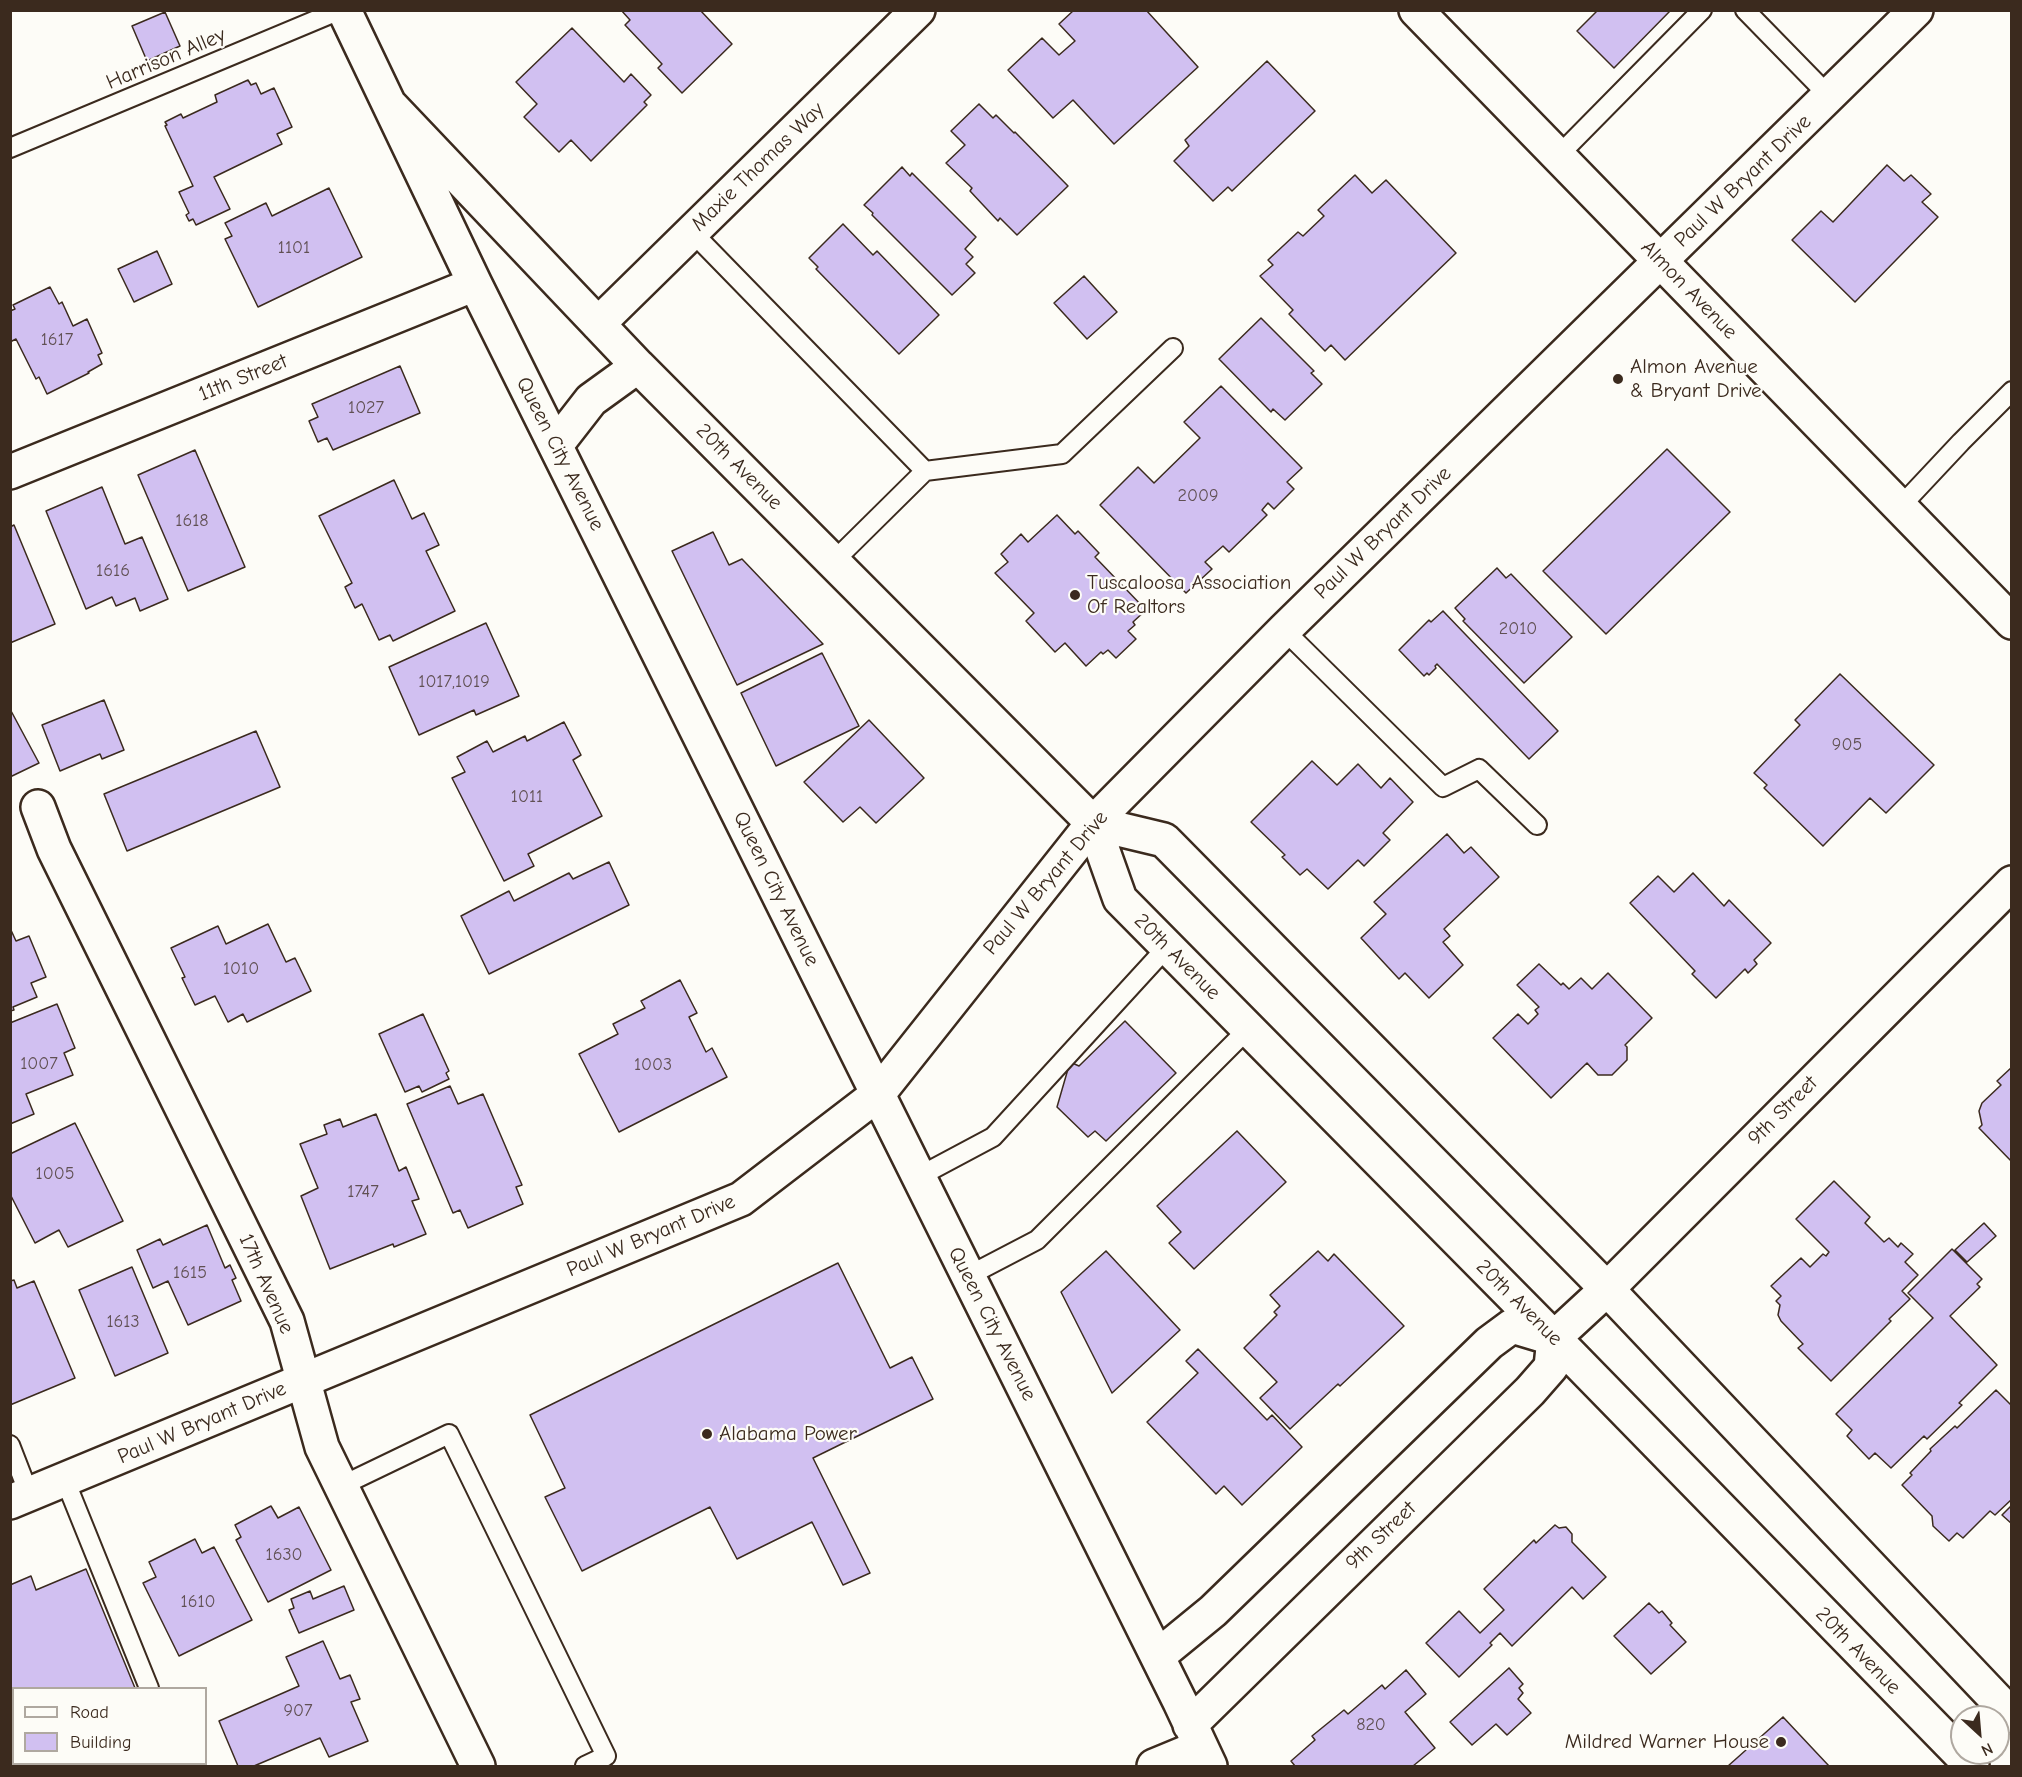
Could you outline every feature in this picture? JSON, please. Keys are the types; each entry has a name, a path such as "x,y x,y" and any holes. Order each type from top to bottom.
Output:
{"street":[{"name":"Queen City Avenue","path":"345,10 475,284 1158,1656 1200,1746"},
{"name":"Maxie Thomas Way","path":"598,324 918,10"},
{"name":"Almon Avenue","path":"1416,10 2012,622"},
{"name":"Paul W Bryant Drive","path":"20,1498 741,1199 878,1094 1093,823 1284,630 1916,10"},
{"name":"20th Avenue","path":"391,106 638,366 1093,823 1120,899 1554,1338 1971,1767"},
{"name":"11th Street","path":"10,472 475,284"},
{"path":"556,445 591,400 638,366"},
{"name":"17th Avenue","path":"38,807 54,849 286,1321 322,1447 478,1767"},
{"path":"1093,823 1164,840 1607,1289 2012,1716"},
{"name":"9th Street","path":"1154,1767 1200,1746 1551,1367 1554,1338 1607,1289 2012,883"},
{"path":"1158,1656 1213,1611 1489,1343 1512,1326 1554,1338"}],"lane":[{"name":"Harrison Alley","path":"10,148 339,10"},
{"path":"1558,156 1702,10"},
{"path":"1745,10 1829,96"},
{"path":"692,232 925,471"},
{"path":"834,561 925,471 1062,454 1173,348"},
{"path":"1900,507 2012,391"},
{"path":"1284,630 1443,787 1479,769 1537,825"},
{"path":"918,1177 993,1137 1167,948"},
{"path":"968,1276 1037,1240 1248,1029"},
{"path":"341,1486 449,1434 606,1756 585,1767"},
{"path":"10,1445 20,1498"},
{"path":"65,1480 148,1687"}],"building":[{"path":"621,10 700,10 732,44 682,93 658,68 662,64 625,25 630,20"},
{"path":"1074,10 1146,10 1198,67 1114,144 1073,100 1053,118 1008,70 1042,38 1059,55 1075,41 1059,24"},
{"path":"1598,10 1671,10 1614,68 1577,31"},
{"path":"165,12 180,46 147,61 132,26"},
{"path":"572,28 624,82 631,74 651,95 644,102 647,105 591,161 571,140 559,152 524,117 537,104 516,82"},
{"path":"1267,61 1315,111 1232,191 1228,187 1213,201 1174,161 1189,146 1185,140"},
{"path":"248,80 251,85 256,83 261,94 274,88 292,127 277,134 282,144 214,177 230,209 196,225 193,219 189,221 186,215 189,213 179,192 193,186 165,122 181,114 183,118 217,102 215,95"},
{"path":"979,104 993,118 996,115 1015,132 1068,186 1017,235 1000,218 998,221 970,191 972,188 946,163 965,145 951,131"},
{"path":"1887,165 1904,181 1911,175 1931,194 1922,202 1938,217 1855,302 1792,240 1821,211 1833,222"},
{"path":"902,167 910,176 912,173 976,237 965,249 973,257 966,264 975,273 952,295 864,205"},
{"path":"1355,175 1372,193 1386,180 1456,253 1345,360 1331,345 1325,351 1289,314 1293,310 1260,276 1273,265 1268,260 1298,232 1303,236 1324,216 1318,210"},
{"path":"329,188 362,257 258,307 225,239 232,236 225,223 266,203 272,216"},
{"path":"843,224 873,255 877,251 939,315 899,354 816,269 818,267 809,258"},
{"path":"157,251 172,284 134,302 118,269"},
{"path":"1084,276 1117,312 1087,339 1054,303"},
{"path":"50,287 59,304 62,302 73,326 87,319 102,353 98,355 102,364 47,394 39,377 36,379 16,339 10,342 10,311 15,309 13,305"},
{"path":"1261,318 1314,371 1311,373 1322,384 1285,420 1273,409 1271,412 1219,359"},
{"path":"400,366 420,413 333,450 327,438 318,442 309,421 318,417 312,404"},
{"path":"1221,386 1302,468 1287,482 1294,489 1274,509 1268,503 1262,510 1267,515 1229,552 1223,546 1205,562 1212,569 1186,593 1100,505 1138,467 1154,483 1200,438 1184,422"},
{"path":"1667,449 1730,512 1606,634 1543,571"},
{"path":"195,450 245,567 188,591 138,475"},
{"path":"394,480 412,519 424,513 439,545 426,551 455,611 393,641 390,635 379,640 362,604 355,608 345,587 352,583 319,516"},
{"path":"102,487 125,544 142,537 168,599 140,611 135,598 116,606 112,597 86,609 46,511"},
{"path":"1057,515 1075,534 1078,531 1099,553 1095,557 1146,610 1133,622 1135,625 1128,631 1136,639 1116,658 1108,650 1103,654 1101,652 1086,666 1065,643 1055,652 1026,621 1034,613 995,573 1008,562 1001,554 1021,534 1028,542"},
{"path":"14,525 55,624 10,643 10,527"},
{"path":"713,532 729,565 742,559 823,644 737,685 672,551"},
{"path":"1497,568 1506,578 1511,574 1572,637 1524,683 1463,621 1465,619 1455,608"},
{"path":"1443,611 1558,731 1529,759 1437,664 1429,675 1427,673 1424,676 1399,650 1429,620 1431,622"},
{"path":"486,623 519,696 476,715 474,710 419,735 389,667"},
{"path":"822,653 859,726 776,766 741,693"},
{"path":"1840,674 1934,765 1886,813 1870,798 1823,846 1764,788 1767,785 1754,773 1800,725 1795,720"},
{"path":"104,700 124,750 102,759 100,754 60,771 42,725"},
{"path":"10,709 39,763 10,777"},
{"path":"869,720 924,778 876,823 860,807 843,822 804,782"},
{"path":"564,722 581,755 573,760 602,816 528,854 534,866 504,881 452,778 465,772 457,757 487,741 493,752 525,736 527,741"},
{"path":"256,731 280,787 127,851 104,794"},
{"path":"1312,761 1337,785 1358,764 1381,788 1390,778 1413,802 1383,833 1390,840 1364,866 1358,860 1328,889 1307,869 1300,875 1282,857 1285,855 1251,822"},
{"path":"1447,834 1464,853 1471,847 1499,877 1444,929 1450,936 1443,942 1463,965 1429,998 1405,973 1399,979 1361,938 1386,914 1374,902"},
{"path":"609,862 629,905 489,974 461,916 509,891 514,901 569,873 573,879"},
{"path":"1693,873 1724,906 1729,900 1771,943 1754,960 1757,964 1748,973 1745,969 1716,998 1692,974 1695,971 1630,903 1658,876 1674,892"},
{"path":"268,924 286,962 295,958 311,991 247,1022 243,1014 228,1022 215,996 195,1005 171,948 218,926 226,944"},
{"path":"10,928 16,941 29,936 46,977 31,983 37,997 13,1007 14,1010 10,1011"},
{"path":"1539,964 1561,985 1563,983 1569,989 1581,978 1592,989 1608,973 1652,1018 1625,1045 1627,1060 1612,1075 1598,1075 1587,1063 1551,1098 1493,1038 1518,1014 1528,1024 1538,1014 1535,1010 1539,1007 1517,985"},
{"path":"680,980 697,1013 689,1017 706,1052 712,1048 727,1077 619,1132 579,1054 618,1034 613,1024 645,1008 641,1001"},
{"path":"57,1004 75,1048 64,1053 73,1075 26,1094 34,1114 10,1124 10,1023"},
{"path":"423,1014 449,1071 446,1073 449,1079 422,1092 419,1086 405,1092 379,1034"},
{"path":"1125,1021 1176,1073 1106,1141 1095,1131 1088,1137 1057,1107 1070,1062 1079,1066"},
{"path":"2012,1067 2012,1162 1979,1128 1982,1125 1979,1111 1982,1103 2001,1085 1997,1081"},
{"path":"450,1086 458,1104 483,1094 522,1185 516,1187 523,1204 468,1228 460,1210 453,1213 407,1104"},
{"path":"376,1114 399,1171 406,1167 419,1199 412,1201 426,1234 394,1247 393,1244 330,1269 301,1196 318,1188 300,1144 327,1134 324,1125 340,1119 343,1127"},
{"path":"75,1123 123,1221 68,1247 59,1230 35,1243 10,1194 10,1154"},
{"path":"1237,1131 1286,1182 1194,1269 1169,1243 1181,1232 1157,1206"},
{"path":"1834,1181 1870,1217 1865,1223 1884,1242 1889,1238 1898,1247 1901,1243 1913,1254 1905,1262 1918,1275 1902,1291 1910,1299 1831,1381 1798,1348 1803,1344 1781,1321 1778,1315 1780,1305 1776,1301 1781,1296 1771,1286 1801,1258 1810,1267 1823,1254 1826,1256 1829,1252 1796,1219"},
{"path":"1984,1223 1996,1236 1967,1262 1955,1250"},
{"path":"207,1225 225,1268 230,1265 236,1278 232,1280 241,1301 188,1325 168,1281 153,1288 137,1250 160,1239 163,1245"},
{"path":"1952,1249 1982,1279 1977,1284 1980,1287 1950,1316 1997,1365 1959,1403 1962,1405 1927,1439 1924,1436 1891,1468 1875,1453 1869,1459 1847,1436 1852,1430 1836,1414 1933,1318 1908,1293"},
{"path":"1106,1251 1180,1330 1112,1393 1061,1292"},
{"path":"1318,1251 1328,1261 1334,1254 1404,1326 1290,1429 1260,1398 1277,1382 1244,1348 1277,1315 1274,1312 1280,1306 1270,1295"},
{"path":"838,1263 890,1368 912,1357 933,1399 813,1458 870,1573 843,1585 812,1522 737,1559 710,1507 582,1571 545,1497 565,1488 530,1415"},
{"path":"132,1267 168,1353 115,1376 79,1290"},
{"path":"14,1280 17,1288 34,1281 75,1378 10,1405 10,1281"},
{"path":"1198,1349 1267,1420 1272,1415 1302,1447 1242,1505 1224,1486 1216,1494 1147,1422 1198,1373 1186,1361"},
{"path":"1996,1390 2012,1406 2012,1499 1995,1515 1990,1511 1963,1538 1957,1533 1949,1541 1933,1526 1932,1516 1902,1485 1931,1451 1930,1449 1955,1426 1957,1428"},
{"path":"2012,1505 2012,1524 2002,1515"},
{"path":"271,1506 278,1518 299,1507 331,1570 268,1602 236,1540 241,1537 235,1525"},
{"path":"1555,1525 1559,1528 1566,1527 1572,1534 1572,1542 1606,1577 1583,1599 1572,1587 1512,1646 1500,1633 1490,1643 1492,1645 1459,1677 1426,1643 1459,1611 1480,1633 1504,1610 1484,1589 1534,1540 1536,1543"},
{"path":"195,1539 202,1553 214,1547 252,1620 179,1656 143,1583 156,1577 149,1562"},
{"path":"86,1569 135,1687 12,1687 12,1708 10,1704 10,1585 31,1576 36,1590"},
{"path":"344,1586 354,1610 299,1633 289,1610 294,1608 291,1599 310,1591 313,1599"},
{"path":"1649,1603 1659,1613 1662,1611 1672,1623 1670,1625 1686,1642 1651,1674 1614,1636"},
{"path":"323,1641 340,1679 350,1675 360,1699 351,1702 368,1741 329,1757 320,1738 254,1766 238,1766 219,1721 299,1686 286,1657"},
{"path":"1509,1668 1523,1684 1519,1688 1523,1693 1518,1699 1531,1713 1507,1735 1496,1724 1472,1745 1450,1722"},
{"path":"1406,1670 1426,1694 1405,1712 1435,1748 1413,1766 1295,1766 1291,1761 1315,1740 1312,1736 1344,1710 1348,1714 1382,1685 1385,1689"},
{"name":"Mildred Warner House","path":"1783,1717 1829,1766 1728,1766"}],"place":[{"name":"Almon Avenue & Bryant Drive","path":"1618,379"},
{"name":"Tuscaloosa Association Of Realtors","path":"1075,595"},
{"name":"Alabama Power","path":"707,1434"},
{"name":"Mildred Warner House","path":"1781,1742"}]}
